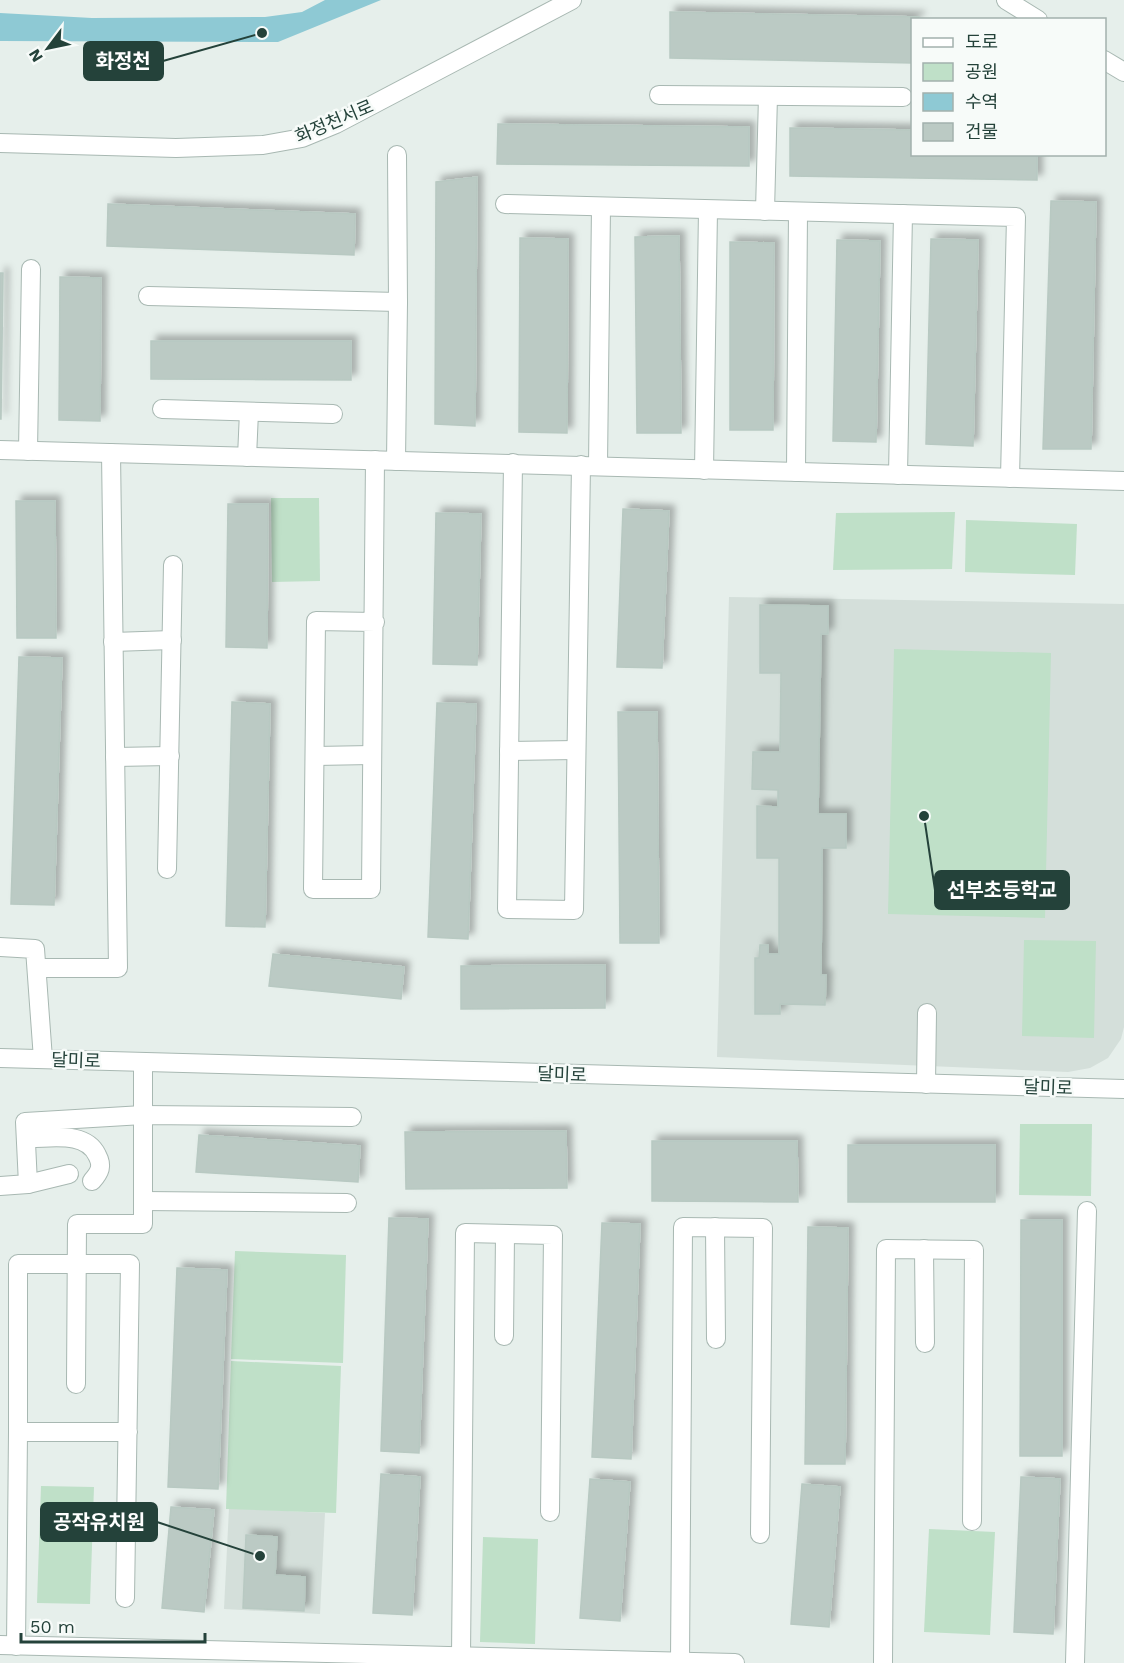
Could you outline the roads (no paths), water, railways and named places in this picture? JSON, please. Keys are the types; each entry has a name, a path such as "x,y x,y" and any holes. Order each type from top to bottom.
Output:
{"street":[{"name":"화정천서로","path":"0,143 176,148 263,145 302,138 336,124 572,0"},
{"path":"1006,0 1035,18"},
{"path":"1106,61 1124,72"},
{"path":"659,95 903,97"},
{"path":"765,211 768,96"},
{"path":"396,461 397,155"},
{"path":"505,204 1016,217 1010,478"},
{"path":"513,463 507,909 574,910 576,750 601,207"},
{"path":"704,470 708,210"},
{"path":"796,472 798,212"},
{"path":"898,474 903,214"},
{"path":"28,451 31,269"},
{"path":"148,296 398,302"},
{"path":"162,409 333,414"},
{"path":"247,457 249,412"},
{"path":"0,450 1124,481"},
{"path":"37,968 118,968 111,453"},
{"path":"375,460 375,622 372,890 313,889 315,621 375,622"},
{"path":"167,869 173,565"},
{"path":"113,642 172,640"},
{"path":"509,751 576,750"},
{"path":"315,756 372,755"},
{"path":"115,757 170,756"},
{"path":"0,947 35,949 43,1059"},
{"path":"926,1084 927,1012"},
{"name":"달미로","path":"0,1058 1124,1089"},
{"path":"76,1384 76,1224 143,1224 143,1062"},
{"path":"28,1184 25,1122 143,1115 352,1117"},
{"path":"26,1138 79,1139 87,1142 98,1156 101,1166 92,1181"},
{"path":"0,1186 28,1184 69,1174"},
{"path":"143,1201 347,1203"},
{"path":"1075,1663 1087,1211"},
{"path":"672,1662 683,1227 763,1228 760,1534"},
{"path":"715,1227 716,1339"},
{"path":"461,1656 465,1233 553,1235 550,1512"},
{"path":"504,1336 505,1234"},
{"path":"883,1663 885,1249 974,1250 972,1521"},
{"path":"924,1249 925,1343"},
{"path":"125,1598 130,1264 18,1264 18,1432 8,1646 49,1655 461,1656 735,1663"},
{"path":"18,1432 128,1432"}],"water":[{"path":"325,0 381,0 278,42 0,41 0,13 92,18 265,17 302,12"}],"place":[{"name":"화정천","path":"262,33"},
{"name":"선부초등학교","path":"924,816"},
{"name":"공작유치원","path":"260,1556"}]}
